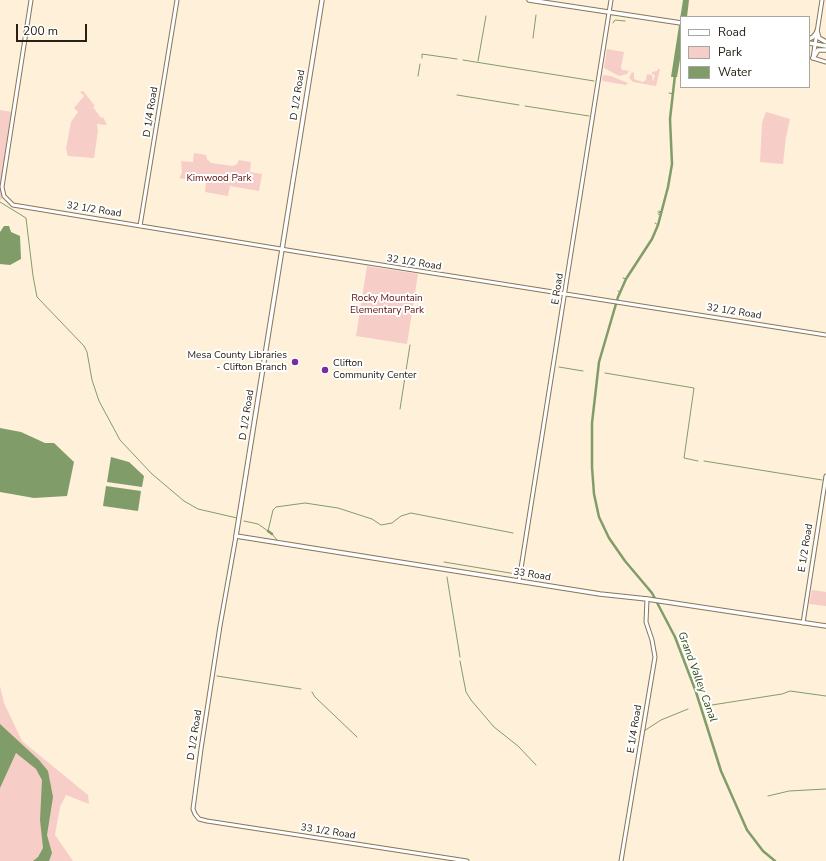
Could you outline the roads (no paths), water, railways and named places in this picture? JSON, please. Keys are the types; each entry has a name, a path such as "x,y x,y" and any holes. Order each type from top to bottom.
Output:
{"main road":[{"name":"D 1/2 Road","path":"236,536 322,0"},
{"path":"529,0 680,22"},
{"path":"810,38 815,36 817,31"},
{"path":"817,31 819,38 826,42"},
{"path":"810,43 826,46"},
{"path":"813,58 818,50 826,50"},
{"name":"33 Road","path":"236,536 600,594 826,626"}],"street":[{"name":"32 1/2 Road","path":"31,0 2,182 4,196 9,202 18,206 826,335"},
{"name":"D 1/4 Road","path":"140,226 177,0"},
{"name":"E Road","path":"519,581 612,0"},
{"path":"822,0 813,58 826,62"},
{"name":"E 1/2 Road","path":"802,623 826,476"},
{"name":"D 1/2 Road","path":"193,809 220,626 236,536"},
{"name":"E 1/4 Road","path":"622,861 655,657 652,640 646,622 650,600"},
{"name":"33 1/2 Road","path":"193,809 196,816 207,821 467,861"}],"water":[{"path":"683,0 689,0 687,16 681,16"},
{"path":"680,19 680,60 677,77 671,77"},
{"path":"4,226 9,226 11,232 20,236 21,259 10,265 0,264 0,232"},
{"path":"0,428 21,432 45,443 54,443 74,462 67,496 34,498 0,492"},
{"path":"111,457 129,462 144,476 142,487 107,482"},
{"path":"106,486 141,491 138,511 103,506"},
{"path":"0,724 39,760 48,771 53,797 47,835 52,853 49,861 33,861 38,857 43,848 40,820 42,780 36,769 16,753 0,788"}],"waterway":[{"path":"533,38 536,15"},
{"path":"478,61 486,16"},
{"path":"613,23 615,20 625,21"},
{"path":"422,58 422,54 457,59"},
{"path":"463,60 594,81"},
{"path":"418,76 420,64"},
{"name":"Grand Valley Canal","path":"675,75 670,119 672,164 668,187 658,225 652,239 626,279 618,297 599,362 592,423 592,467 594,494 599,517 609,538 625,561 652,593 675,637 696,692 721,771 747,830 763,851 775,861"},
{"name":"Grand Valley Canal","path":"669,93 673,94"},
{"path":"457,95 519,105"},
{"path":"525,106 589,116"},
{"path":"0,202 26,218 37,297 84,346 87,352 92,380 99,401 120,440 152,474 184,501 198,509 237,518"},
{"path":"400,409 410,345"},
{"path":"559,367 583,371"},
{"path":"605,373 694,388 684,458 698,461"},
{"path":"704,461 822,480"},
{"path":"244,521 258,524 268,531 273,510 276,507 305,503 338,508 372,519 381,525 392,523 401,516 411,513 513,533"},
{"path":"268,531 272,534"},
{"path":"272,534 277,540"},
{"path":"444,562 516,574"},
{"path":"447,577 460,657"},
{"path":"460,661 466,692 471,700 494,727 518,746 536,765"},
{"path":"217,676 301,689"},
{"path":"712,705 782,694 790,691 826,696"},
{"path":"312,692 315,697 357,737"},
{"path":"644,731 661,720 688,709"},
{"path":"768,796 789,791 826,789"}],"place":[{"name":"Mesa County Libraries - Clifton Branch","path":"295,362"},
{"name":"Clifton Community Center","path":"325,370"}],"park label":[{"name":"Kimwood Park","path":"219,179"},
{"name":"Rocky Mountain Elementary Park","path":"387,304"}]}
